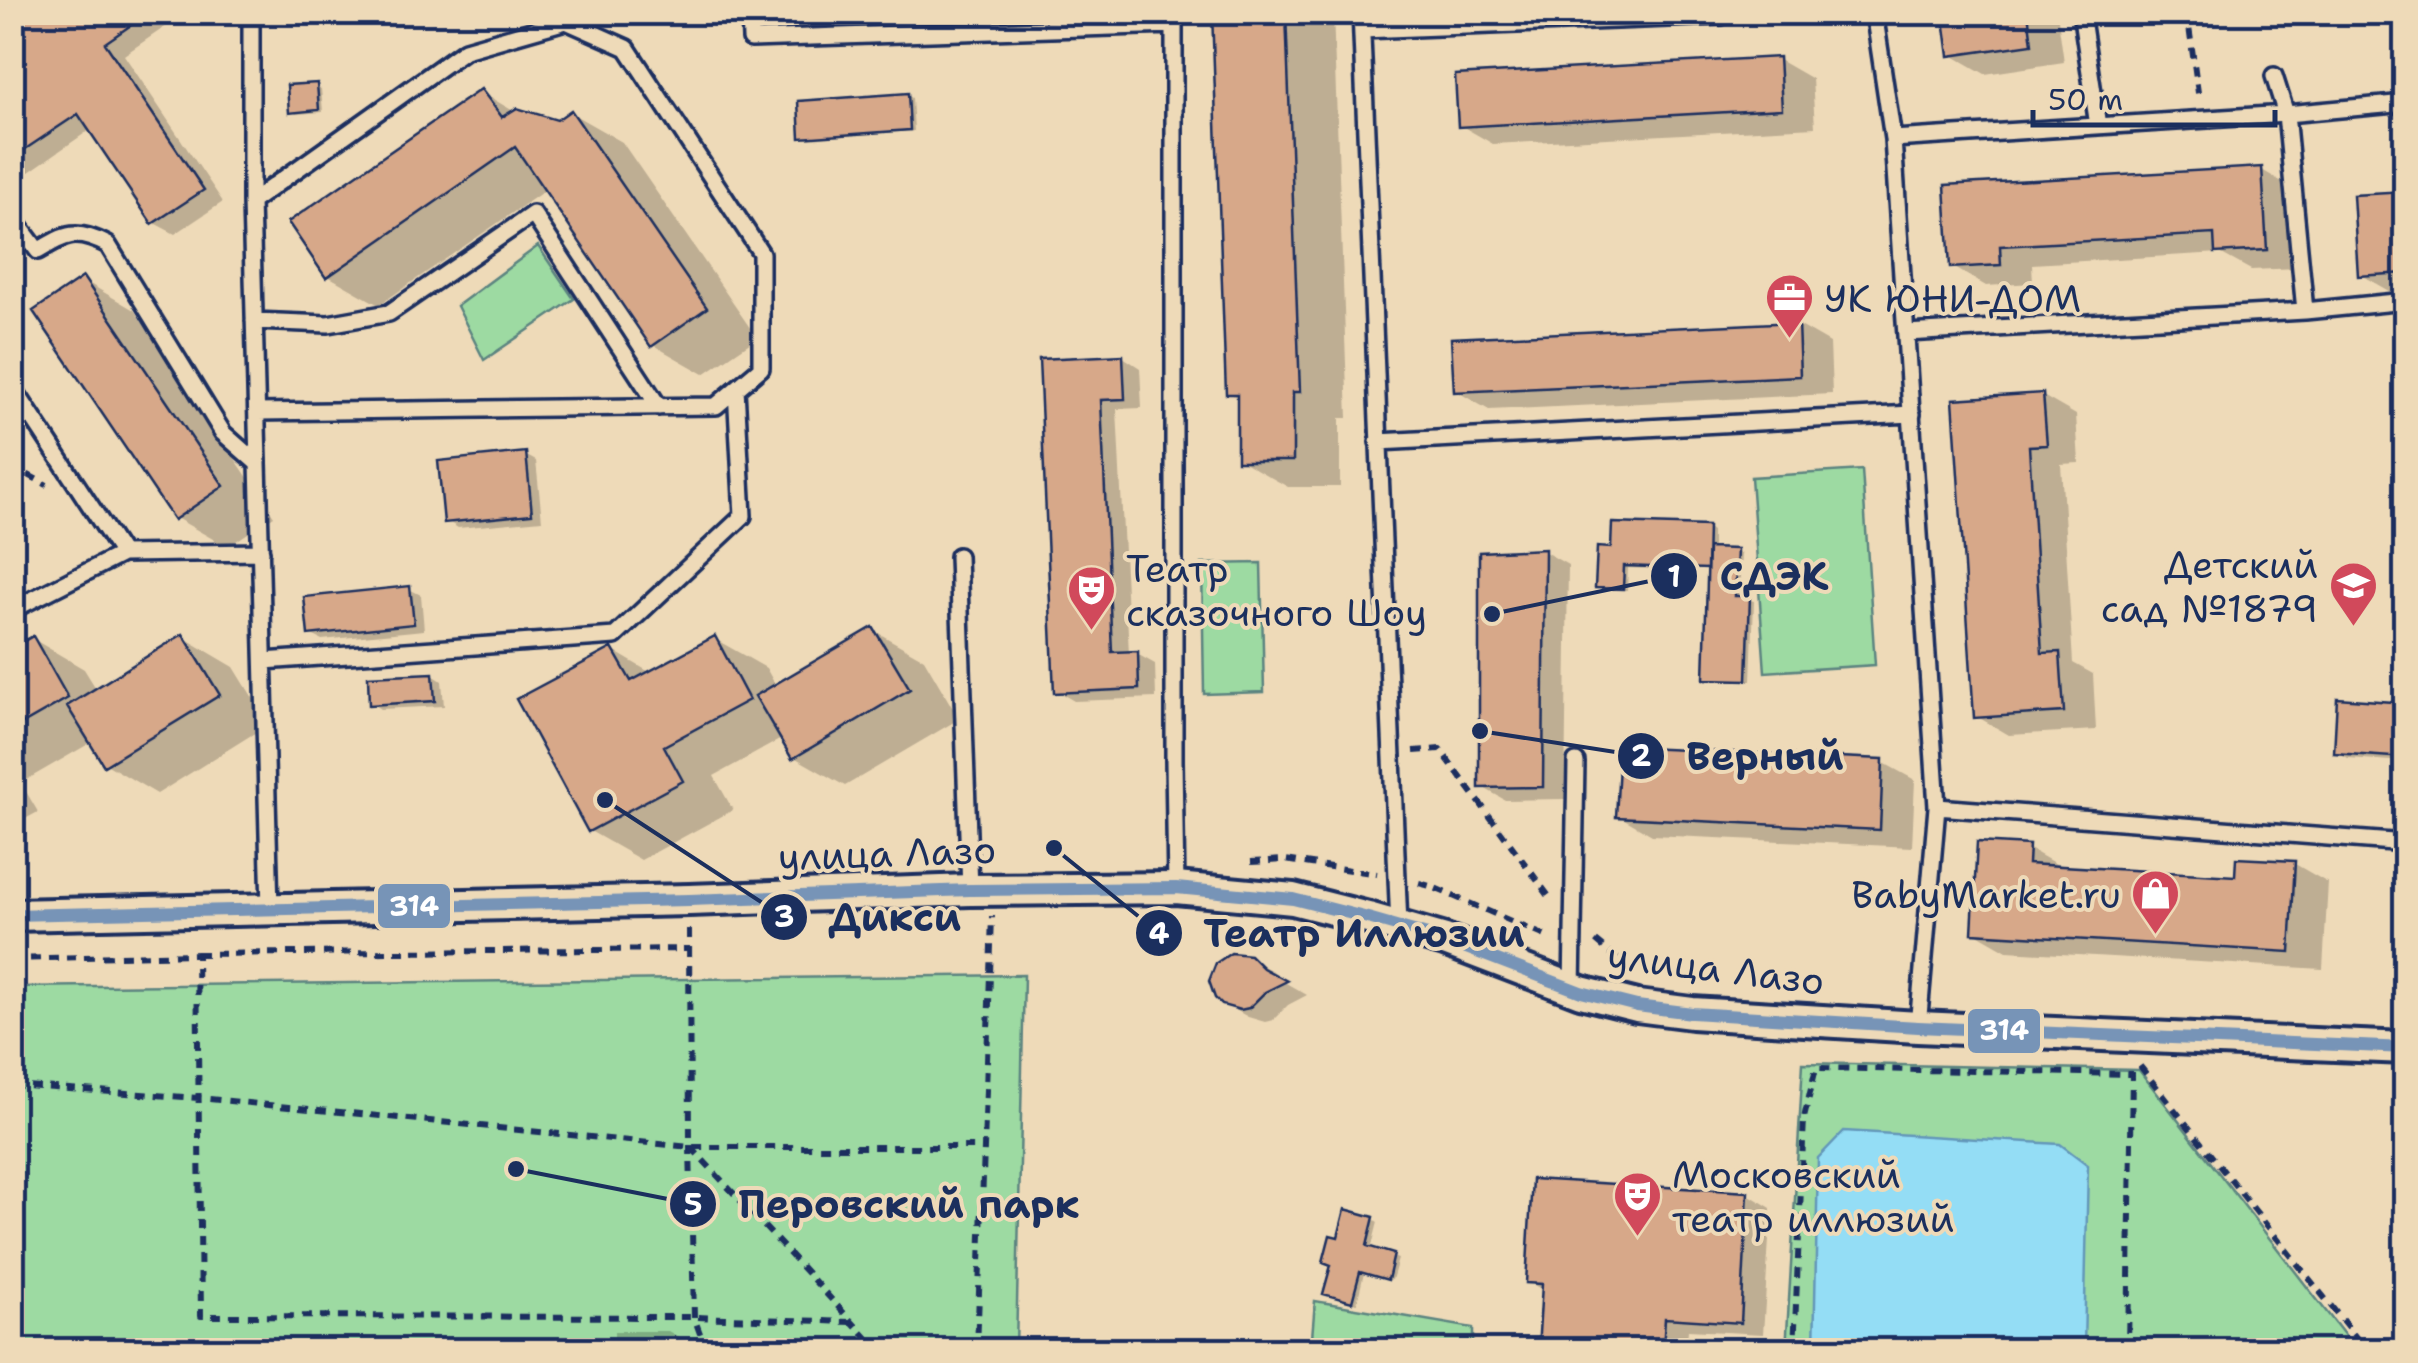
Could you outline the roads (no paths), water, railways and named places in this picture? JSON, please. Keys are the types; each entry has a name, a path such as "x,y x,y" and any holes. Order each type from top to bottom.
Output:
{"street":[{"name":"улица Лазо","path":"12,915 1176,888 1293,898 1445,940 1572,988 1637,1006 1918,1027 2406,1048"}],"lane":[{"path":"251,12 251,202 270,910"},
{"path":"251,202 466,50 563,17 596,12"},
{"path":"750,12 751,39 1174,19 1176,888"},
{"path":"1361,12 1399,926"},
{"path":"1874,12 1894,138 1938,807 1918,1027"},
{"path":"2081,12 2098,126"},
{"path":"1362,30 1722,16"},
{"path":"257,412 716,406 762,368 761,254 627,48 563,17"},
{"path":"2274,76 2286,114 2305,310"},
{"path":"1894,138 2406,103"},
{"path":"254,321 328,324 389,313 533,214 659,406"},
{"path":"12,216 38,251 64,234 87,235 108,245 222,433 258,464"},
{"path":"1906,334 2406,301"},
{"path":"12,386 122,554"},
{"path":"264,661 616,636 743,516 736,388"},
{"path":"1378,442 1912,414"},
{"path":"12,610 122,554 261,552"},
{"path":"958,556 982,890"},
{"path":"1572,988 1576,762"},
{"path":"1938,807 2406,843"}],"water":[{"path":"1844,1131 2060,1144 2088,1165 2084,1350 1814,1350 1818,1158"}],"place":[{"name":"УК ЮНИ-ДОМ","path":"1789,340"},
{"name":"СДЭК","path":"1492,614"},
{"name":"Детский сад №1879","path":"2353,628"},
{"name":"Театр сказочного Шоу","path":"1091,632"},
{"name":"Верный","path":"1480,731"},
{"name":"Дикси","path":"605,800"},
{"name":"Театр Иллюзии","path":"1054,848"},
{"name":"BabyMarket.ru","path":"2156,936"},
{"name":"Перовский парк","path":"516,1169"},
{"name":"Московский театр иллюзий","path":"1637,1238"}]}
